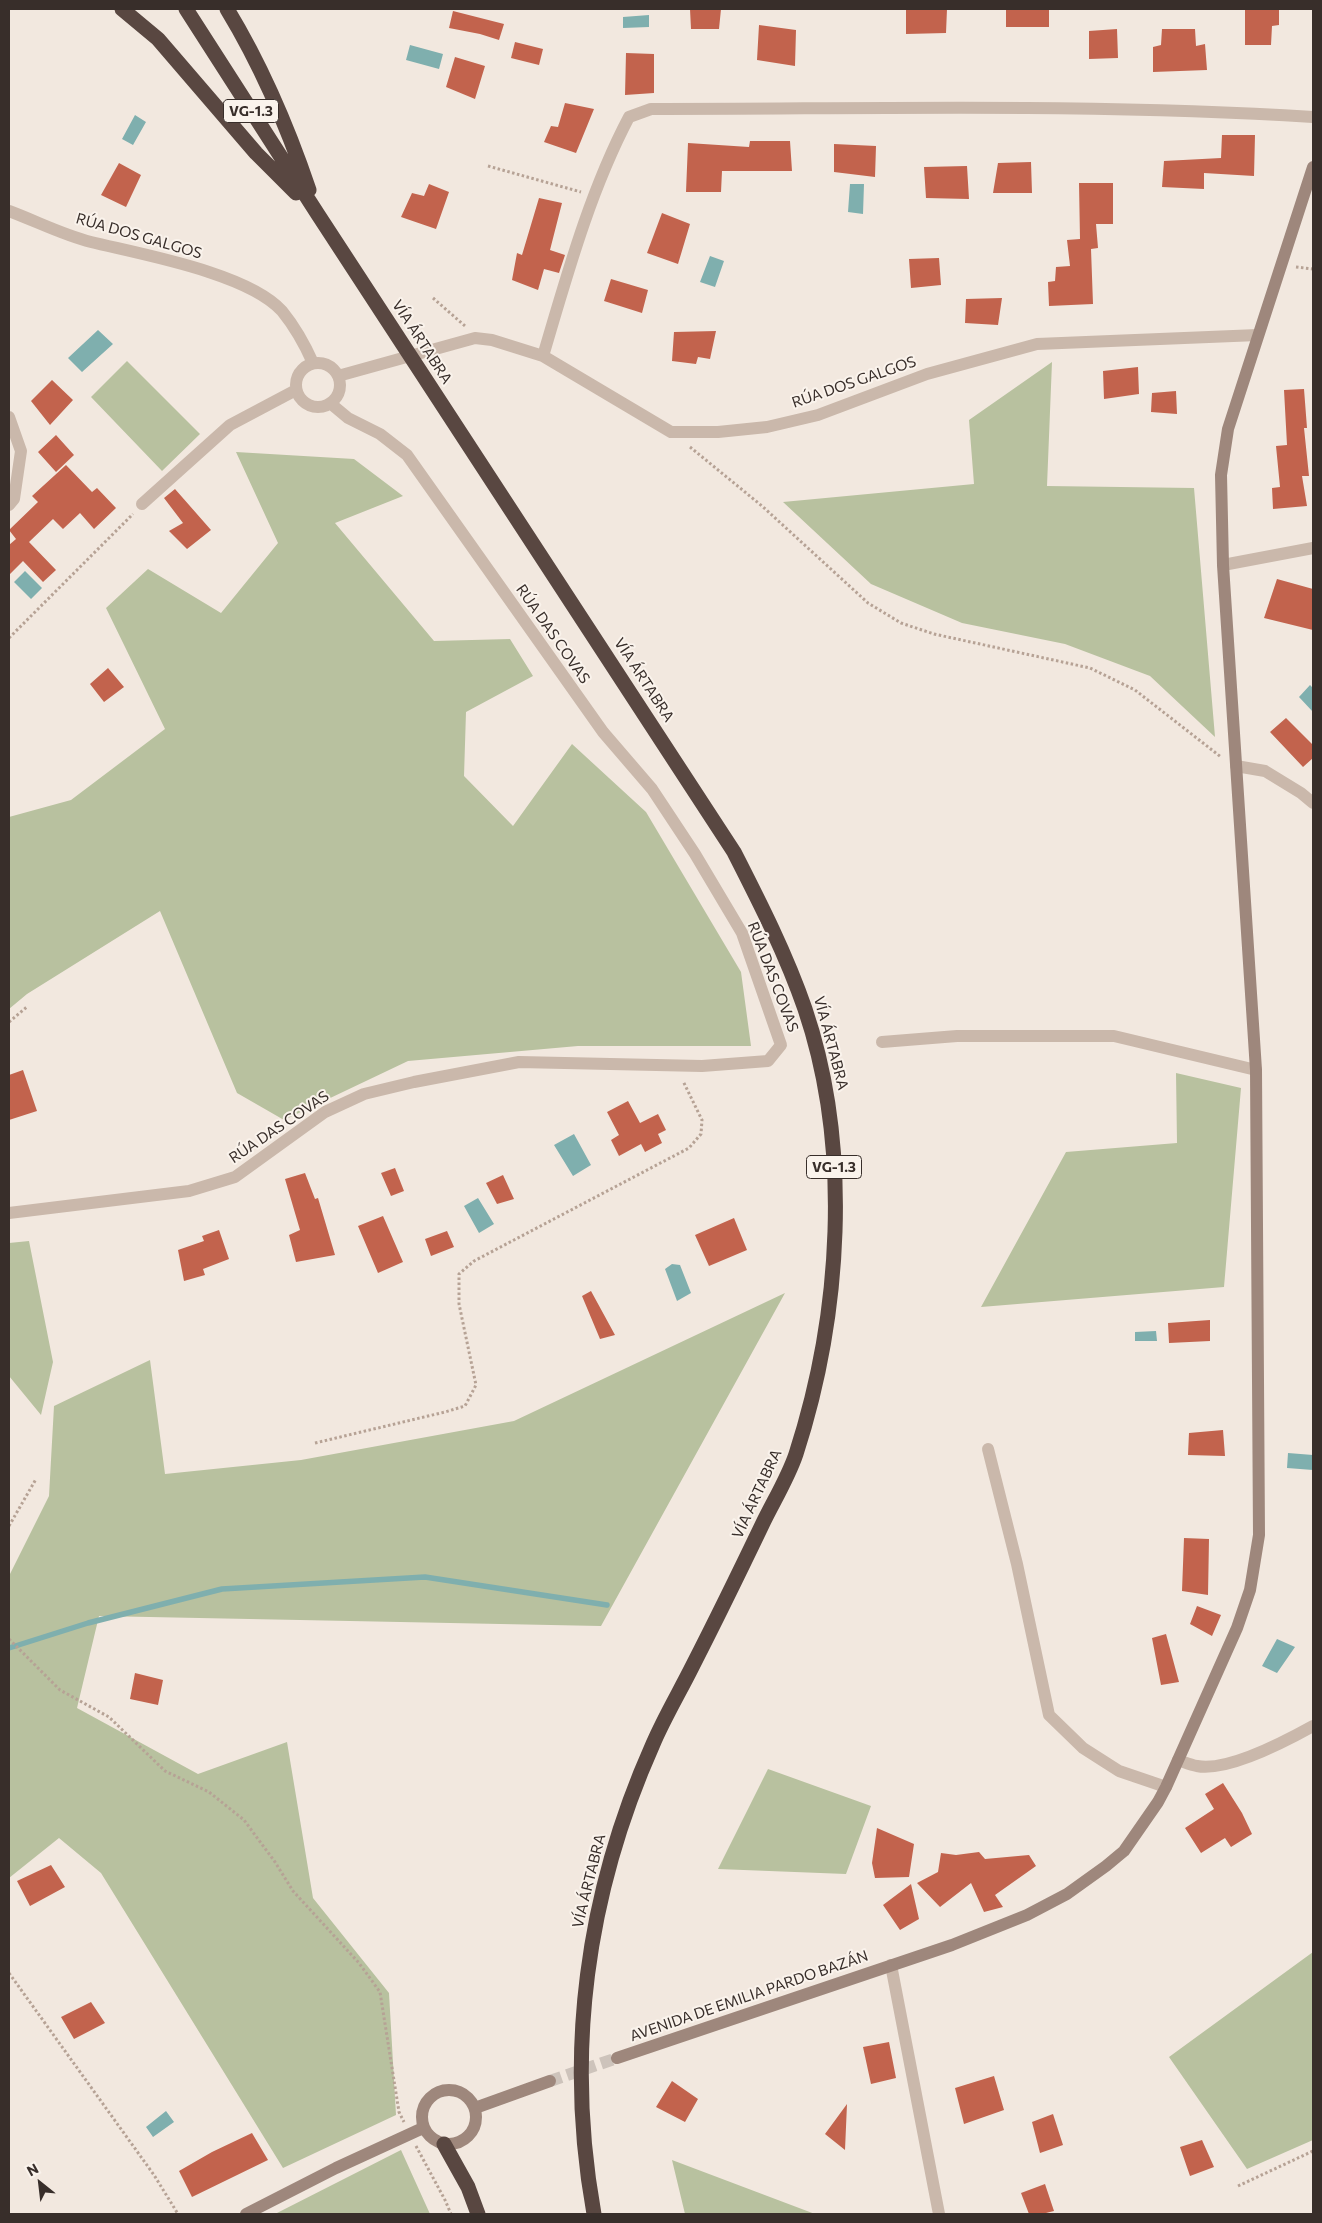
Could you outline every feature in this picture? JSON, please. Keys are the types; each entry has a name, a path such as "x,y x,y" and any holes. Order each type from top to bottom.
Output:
{"highway":[{"path":"122,9 158,39 256,153 317,213"},
{"name":"VÍA ÁRTABRA","path":"186,9 734,852 771,922 806,1010 829,1106 836,1188 834,1252 822,1350 795,1456 652,1744 611,1856 588,1956 580,2092 586,2169 594,2214"},
{"path":"227,9 244,37 293,143 317,213"},
{"path":"444,2144 468,2187 478,2214"}],"street":[{"path":"543,356 572,258 617,141 629,117 651,109 991,107 1243,113 1313,117"},
{"name":"AVENIDA DE EMILIA PARDO BAZÁN","path":"617,2058 952,1945 1027,1915 1068,1894 1124,1850 1158,1802 1237,1628 1250,1590 1259,1535 1256,1070 1223,565 1221,474 1227,438 1258,335 1313,167"},
{"name":"RÚA DOS GALGOS","path":"9,211 89,242 151,254 247,286 281,310 303,341 314,363"},
{"name":"RÚA DOS GALGOS","path":"671,432 718,432 767,427 818,415 927,374 1037,344 1258,335"},
{"path":"338,376 449,344 475,338 492,340 543,356 671,432"},
{"path":"314,363 327,365 338,376 340,388 337,396 324,406 310,406 300,398 296,390 299,373 304,367 314,363"},
{"path":"142,504 230,425 296,390"},
{"name":"RÚA DAS COVAS","path":"9,1213 189,1191 235,1177 326,1112 364,1094 414,1082 519,1062 675,1065 768,1061 781,1044 742,933 695,854 652,788 602,732 407,455 380,434 348,418 330,403"},
{"path":"9,417 21,451 14,499 9,505"},
{"path":"1223,565 1313,548"},
{"path":"1236,766 1265,771 1301,792 1313,803"},
{"path":"882,1042 957,1036 1114,1036 1256,1070"},
{"path":"988,1449 1017,1564 1049,1714 1082,1748 1119,1771 1166,1787"},
{"path":"1178,1760 1198,1767 1228,1763 1273,1747 1313,1726"},
{"path":"891,1965 939,2214"},
{"path":"475,2108 550,2081"},
{"path":"456,2090 470,2100 475,2108 476,2117 470,2135 462,2141 444,2144 428,2136 423,2128 422,2110 425,2102 438,2091 456,2090"},
{"path":"246,2214 423,2128"}],"path":[{"path":"488,166 596,196"},
{"path":"433,298 457,318 475,338"},
{"path":"671,432 762,506 868,603 893,618 934,634 1090,668 1135,690 1211,751 1236,766"},
{"path":"9,638 142,504"},
{"path":"9,1022 28,1006"},
{"path":"315,1443 465,1406 476,1385 460,1304 459,1274 474,1261 690,1148 701,1134 702,1120 675,1065"},
{"path":"9,1526 36,1479"},
{"path":"9,1640 60,1690 109,1717 164,1771 209,1792 244,1820 275,1862 293,1891 359,1963 380,1992 399,2112 446,2200 450,2214"},
{"path":"9,1973 154,2175 178,2214"},
{"path":"1238,2186 1313,2151"}],"green space":[{"path":"127,361 200,434 162,471 91,397"},
{"path":"1052,362 1047,486 1194,488 1215,737 1150,676 1065,644 962,623 871,584 783,502 974,484 969,420"},
{"path":"236,452 354,459 403,496 335,523 434,641 510,639 533,676 466,712 464,776 513,826 572,744 646,812 741,972 751,1046 578,1046 408,1061 284,1120 237,1093 160,911 27,994 9,1009 9,817 71,800 165,729 106,608 148,569 221,613 278,543"},
{"path":"1176,1073 1241,1088 1224,1287 981,1307 1066,1152 1177,1143"},
{"path":"29,1241 53,1362 41,1415 9,1376 9,1243"},
{"path":"785,1293 601,1626 99,1616 77,1708 198,1774 287,1742 313,1898 389,1993 396,2115 283,2168 101,1873 59,1838 9,1878 9,1576 49,1496 54,1406 150,1360 165,1474 301,1460 514,1421"},
{"path":"768,1769 871,1806 846,1874 718,1869"},
{"path":"1313,1952 1313,2140 1247,2169 1169,2057"},
{"path":"401,2150 430,2214 275,2214"},
{"path":"672,2160 815,2214 685,2214"}],"water":[{"path":"649,15 649,27 623,28 623,17"},
{"path":"410,45 443,54 439,69 406,60"},
{"path":"135,115 146,122 133,145 122,139"},
{"path":"850,184 864,184 863,214 848,212"},
{"path":"710,256 724,261 715,287 700,282"},
{"path":"98,330 113,344 82,372 68,358"},
{"path":"25,571 42,588 31,599 14,582"},
{"path":"1310,685 1313,688 1313,712 1299,697"},
{"path":"574,1134 591,1165 573,1176 554,1145"},
{"path":"478,1198 494,1224 479,1233 464,1206"},
{"path":"672,1264 680,1265 691,1293 677,1301 665,1269"},
{"path":"1156,1331 1157,1341 1135,1341 1135,1332"},
{"path":"1288,1453 1313,1455 1313,1470 1287,1468"},
{"path":"1277,1639 1295,1647 1277,1673 1262,1666"},
{"path":"166,2111 174,2122 153,2137 146,2127"}],"building":[{"path":"690,9 721,9 719,29 691,29"},
{"path":"906,9 947,9 946,33 906,34"},
{"path":"1006,9 1049,9 1049,27 1006,27"},
{"path":"1279,9 1279,25 1272,26 1271,45 1245,45 1245,10"},
{"path":"453,11 504,24 499,40 449,28"},
{"path":"759,25 796,30 795,66 757,60"},
{"path":"1117,29 1118,58 1089,59 1089,31"},
{"path":"1162,29 1195,29 1196,46 1205,44 1207,70 1153,72 1153,47 1161,45"},
{"path":"515,42 543,49 539,65 511,58"},
{"path":"626,53 654,54 654,93 625,95"},
{"path":"455,57 485,66 475,99 446,87"},
{"path":"565,103 594,109 576,153 544,142 551,126 558,127"},
{"path":"1222,135 1255,135 1254,176 1204,173 1204,189 1162,187 1164,161 1221,158"},
{"path":"750,141 790,141 792,171 722,171 721,192 686,192 688,143 749,147"},
{"path":"834,144 876,146 875,177 834,172"},
{"path":"1031,162 1032,193 993,193 998,163"},
{"path":"119,163 141,175 126,207 101,195"},
{"path":"967,166 969,199 926,198 924,167"},
{"path":"1079,183 1113,183 1113,224 1096,224 1098,248 1091,249 1093,304 1049,306 1048,282 1055,281 1056,267 1070,266 1067,240 1080,239"},
{"path":"429,184 449,192 436,229 401,217 412,193 424,196"},
{"path":"539,198 562,203 550,250 565,255 559,273 544,269 538,290 512,280 517,253 522,255"},
{"path":"662,213 690,224 678,264 647,253"},
{"path":"939,258 941,285 911,288 909,259"},
{"path":"611,279 648,290 642,313 604,301"},
{"path":"1002,298 998,325 965,323 966,299"},
{"path":"716,331 710,359 698,357 696,364 672,361 674,332"},
{"path":"1138,367 1139,394 1104,399 1103,371"},
{"path":"52,380 73,400 50,425 31,401"},
{"path":"1304,389 1307,428 1304,428 1309,476 1302,476 1307,506 1273,509 1272,488 1280,487 1276,446 1287,445 1284,390"},
{"path":"1176,391 1177,414 1151,412 1152,393"},
{"path":"56,435 74,455 56,472 38,452"},
{"path":"66,465 92,492 97,488 116,508 94,529 80,513 63,529 53,519 29,542 56,570 43,582 23,561 9,575 9,545 16,539 9,530 38,502 32,496"},
{"path":"175,489 211,530 187,549 169,531 183,523 164,498"},
{"path":"1277,579 1313,589 1313,630 1264,618"},
{"path":"108,668 124,687 104,702 90,684"},
{"path":"1286,718 1313,745 1313,758 1303,767 1270,732"},
{"path":"23,1070 37,1111 9,1120 9,1075"},
{"path":"628,1101 640,1123 658,1114 666,1130 658,1134 662,1143 645,1152 641,1144 619,1156 611,1140 619,1135 607,1112"},
{"path":"395,1168 404,1191 391,1196 381,1173"},
{"path":"305,1173 315,1199 318,1198 335,1255 296,1262 289,1235 300,1230 285,1179"},
{"path":"503,1175 514,1199 497,1204 486,1183"},
{"path":"383,1216 403,1262 378,1273 358,1226"},
{"path":"734,1218 747,1250 709,1266 695,1235"},
{"path":"219,1230 229,1259 203,1269 205,1275 184,1281 178,1250 204,1241 202,1236"},
{"path":"447,1231 454,1247 431,1256 425,1239"},
{"path":"591,1291 615,1335 600,1339 582,1296"},
{"path":"1210,1320 1210,1341 1169,1343 1168,1323"},
{"path":"1223,1430 1225,1456 1188,1455 1189,1433"},
{"path":"1184,1538 1209,1539 1208,1595 1182,1591"},
{"path":"1197,1606 1221,1615 1212,1636 1190,1624"},
{"path":"1166,1634 1179,1682 1161,1685 1152,1638"},
{"path":"135,1673 163,1680 158,1705 130,1699"},
{"path":"1223,1783 1242,1813 1252,1834 1231,1847 1225,1838 1201,1853 1185,1828 1214,1809 1205,1794"},
{"path":"877,1828 914,1844 909,1877 875,1878 872,1863"},
{"path":"979,1852 985,1859 1029,1855 1036,1866 995,1895 1003,1907 984,1912 971,1883 940,1907 917,1883 938,1872 941,1853 956,1855"},
{"path":"51,1865 65,1887 30,1906 17,1881"},
{"path":"911,1884 919,1919 900,1930 883,1905"},
{"path":"91,2002 105,2023 74,2039 61,2017"},
{"path":"889,2042 896,2078 871,2084 863,2047"},
{"path":"994,2076 1004,2110 964,2124 955,2088"},
{"path":"672,2081 698,2099 685,2122 656,2107"},
{"path":"847,2104 845,2150 825,2134"},
{"path":"1053,2114 1063,2145 1040,2153 1032,2122"},
{"path":"252,2133 268,2160 192,2197 179,2171 212,2152"},
{"path":"1202,2140 1214,2167 1190,2176 1180,2147"},
{"path":"1045,2184 1054,2211 1042,2214 1029,2214 1021,2193"}],"waterway":[{"path":"9,1648 88,1623 222,1589 425,1577 607,1605"}],"tunnel":[{"path":"550,2081 617,2058"}]}
